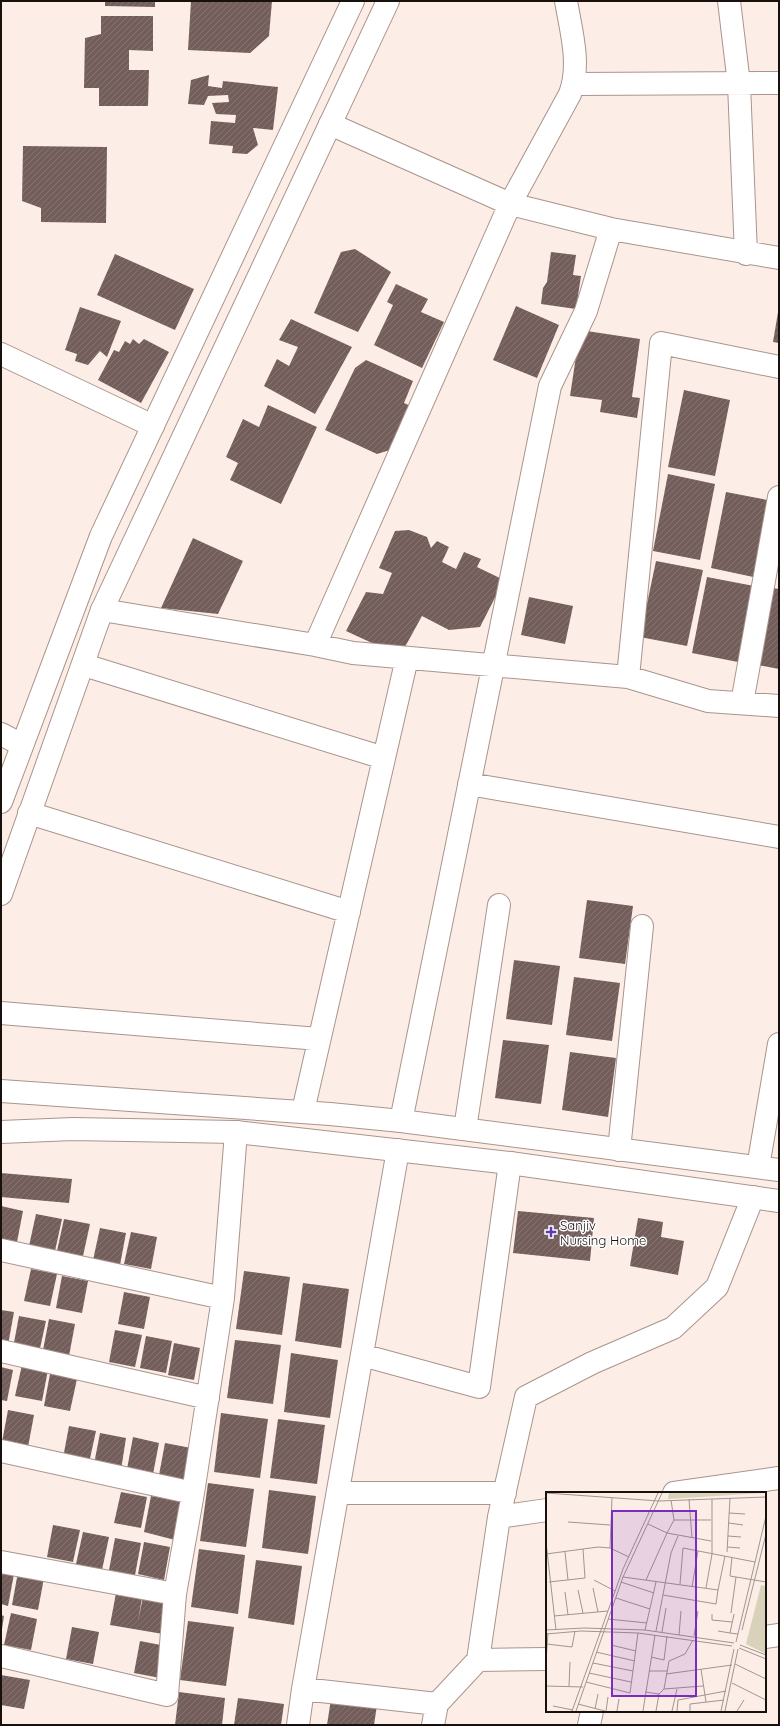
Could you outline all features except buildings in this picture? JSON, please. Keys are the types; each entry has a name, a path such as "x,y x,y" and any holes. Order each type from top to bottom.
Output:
{"street":[{"path":"1,802 101,536 353,1"},
{"path":"1,894 84,665 102,610 388,1"},
{"path":"315,645 510,204 574,84 575,56 566,1"},
{"path":"729,1 739,84 746,254"},
{"path":"574,84 779,83"},
{"path":"330,124 510,204 611,229 746,254 779,258"},
{"path":"401,1121 492,666 550,386 586,311 611,229"},
{"path":"628,677 661,343 779,367"},
{"path":"1,354 154,426"},
{"path":"742,703 779,497"},
{"path":"102,610 315,645 353,653 628,677 708,701 779,706"},
{"path":"303,1111 407,658"},
{"path":"84,665 384,758"},
{"path":"1,734 22,745"},
{"path":"469,784 779,837"},
{"path":"29,814 349,912"},
{"path":"465,1129 499,905"},
{"path":"619,1150 642,926"},
{"path":"1,1013 320,1039"},
{"path":"1,1091 303,1111 401,1121 769,1169 779,1044"},
{"path":"1,1132 73,1129 236,1132 510,1163 779,1201"},
{"path":"1,1656 167,1695 175,1594 193,1493 223,1298 236,1132"},
{"path":"298,1725 303,1689 398,1150"},
{"path":"362,1355 479,1387 510,1163"},
{"path":"433,1725 437,1704 478,1660 499,1517 526,1397 592,1363 673,1328 717,1287 753,1197"},
{"path":"1,1250 223,1298"},
{"path":"1,1351 208,1398"},
{"path":"1,1451 193,1493"},
{"path":"681,1492 779,1478"},
{"path":"338,1493 505,1493"},
{"path":"499,1517 546,1510"},
{"path":"1,1562 175,1594"},
{"path":"766,1637 779,1635"},
{"path":"478,1660 546,1659"},
{"path":"303,1689 437,1704"},
{"path":"588,1725 592,1712"}],"place":[{"name":"Sanjiv Nursing Home","path":"551,1232"}]}
